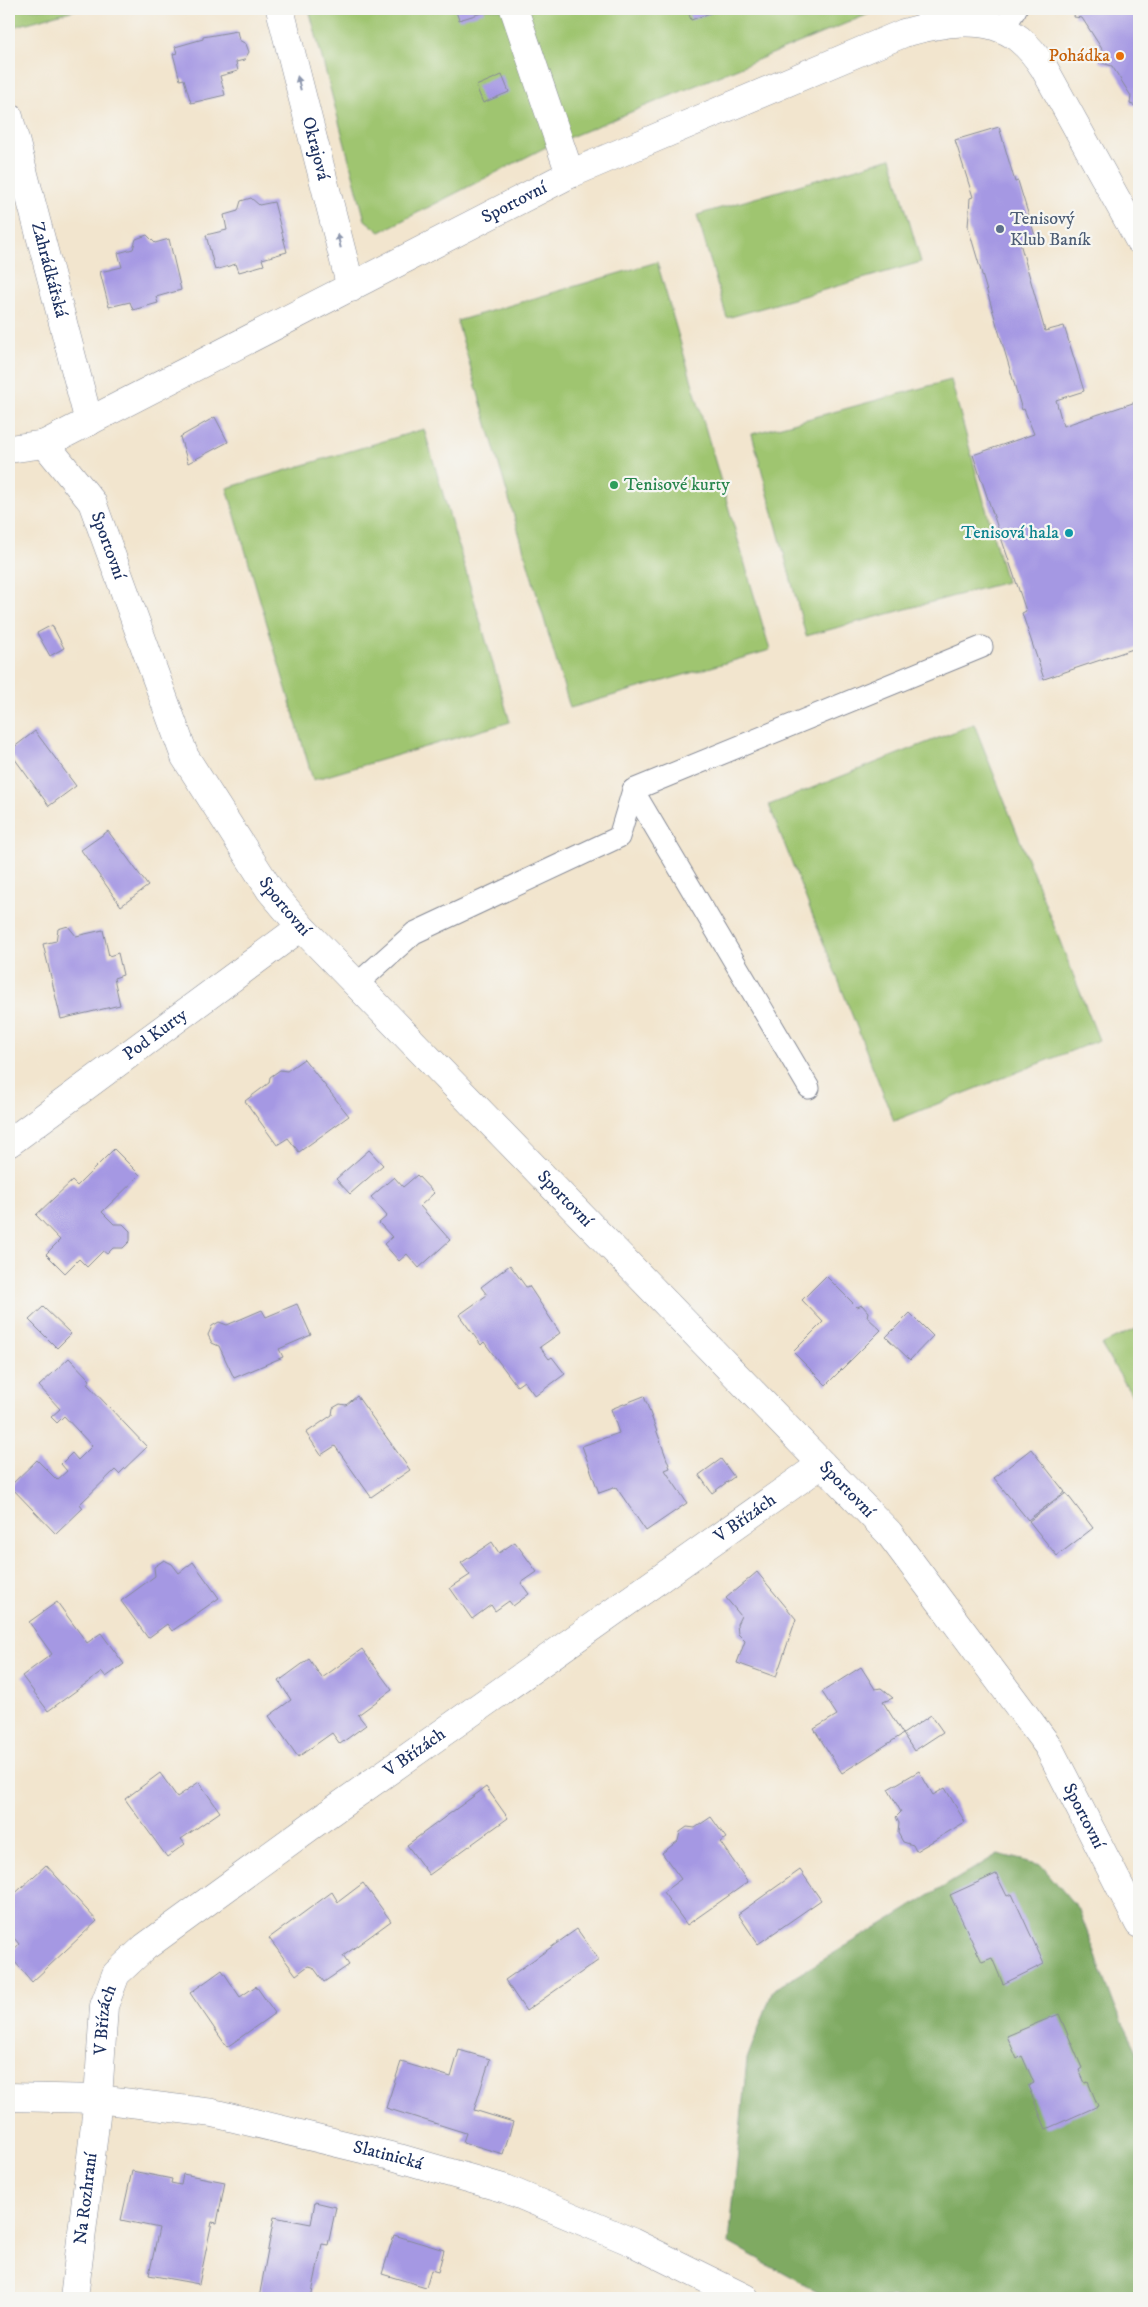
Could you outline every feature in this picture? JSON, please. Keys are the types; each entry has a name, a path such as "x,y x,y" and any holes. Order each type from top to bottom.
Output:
{"street":[{"name":"Okrajová","path":"280,9 351,288"},
{"path":"514,9 570,174"},
{"name":"Sportovní","path":"9,449 44,444 570,174 904,32 926,17 972,23 1010,19"},
{"path":"1010,19 1024,43 1044,68 1139,240"},
{"name":"Zahrádkářská","path":"9,117 88,422"},
{"name":"Sportovní","path":"44,444 92,502 185,757 270,890 301,927 889,1533 1048,1746 1139,1924"},
{"name":"Pod Kurty","path":"9,1143 301,927"},
{"name":"V Břízách","path":"98,2099 104,2006 116,1974 145,1947 311,1826 822,1464"},
{"name":"Slatinická","path":"9,2097 98,2099 213,2113 399,2158 506,2189 632,2242 745,2298"},
{"name":"Na Rozhraní","path":"74,2298 98,2099"}],"lane":[{"path":"633,790 982,647"},
{"path":"357,984 414,933 619,837 633,790"},
{"path":"633,790 810,1088"}],"green space":[{"path":"9,9 78,9 9,28"},
{"path":"309,9 881,9 546,147 380,232 365,220"},
{"path":"891,158 921,262 727,318 697,215"},
{"name":"Tenisové kurty","path":"657,262 770,650 570,708 457,321"},
{"name":"Tenisové kurty","path":"951,380 1006,582 806,636 752,434"},
{"path":"424,429 510,722 313,780 227,488"},
{"path":"974,724 1099,1040 894,1121 769,805"},
{"path":"1139,1327 1139,1406 1101,1345"},
{"path":"998,1854 1041,1865 1079,1910 1115,2007 1139,2055 1139,2298 830,2298 729,2243 747,2059 773,1990"}],"building":[{"path":"455,9 484,9 485,12 459,20"},
{"path":"687,9 711,9 713,12 691,20"},
{"name":"Pohádka","path":"1075,9 1139,9 1139,107 1130,104 1131,96 1112,66 1099,62 1102,49 1082,18 1074,17"},
{"path":"237,31 239,40 246,44 249,52 244,60 236,62 238,71 220,76 225,95 191,103 184,79 180,80 173,54 177,53 175,47 203,39 203,37"},
{"path":"502,75 509,92 483,103 476,86"},
{"name":"Tenisová hala","path":"999,127 1015,182 1018,181 1036,239 1020,243 1045,331 1064,326 1084,391 1056,400 1063,426 1139,401 1139,647 1044,679 1022,613 1026,611 973,455 1034,434 1024,409 1022,410 968,227 970,198 973,197 955,140"},
{"path":"251,198 259,205 274,202 287,252 262,259 264,265 239,272 236,264 215,270 206,235 227,230 224,215 238,211 241,201"},
{"path":"147,235 155,243 169,239 181,290 156,297 158,303 133,310 130,302 109,307 100,272 122,267 118,253 133,249 136,239"},
{"path":"215,417 228,442 188,463 180,437"},
{"path":"52,625 64,648 50,656 37,633"},
{"path":"35,731 76,786 49,806 9,751"},
{"path":"108,831 148,886 121,906 81,850"},
{"path":"68,926 76,936 103,930 109,956 118,953 123,975 114,978 120,1005 61,1019 43,944 56,941 58,929"},
{"path":"304,1059 349,1116 299,1152 288,1138 277,1145 245,1101 269,1083 270,1077 280,1070 287,1071"},
{"path":"114,1149 140,1175 102,1212 114,1224 123,1224 130,1231 130,1241 123,1248 113,1248 107,1254 103,1251 87,1267 79,1259 65,1273 46,1254 60,1240 36,1215 72,1181 77,1186"},
{"path":"369,1150 383,1165 350,1194 336,1179"},
{"path":"417,1175 434,1193 420,1206 450,1240 419,1268 407,1254 399,1261 384,1244 392,1237 379,1223 387,1216 371,1197 394,1177 403,1187"},
{"path":"510,1265 526,1287 529,1286 560,1333 540,1347 549,1359 552,1357 565,1374 535,1396 524,1381 517,1386 484,1342 481,1345 459,1315 487,1295 481,1287"},
{"path":"826,1276 857,1307 862,1305 868,1312 867,1317 881,1330 826,1385 793,1352 823,1322 802,1300"},
{"path":"297,1304 311,1335 279,1349 283,1357 234,1378 219,1346 212,1343 208,1335 212,1326 219,1322 227,1325 262,1310 266,1317"},
{"path":"43,1307 71,1334 57,1348 29,1320"},
{"path":"910,1313 933,1336 910,1360 886,1337"},
{"path":"69,1358 90,1380 87,1384 147,1447 119,1474 115,1470 80,1504 83,1508 56,1534 10,1486 37,1460 57,1480 67,1471 61,1464 72,1453 78,1460 92,1446 64,1416 57,1423 51,1417 60,1409 39,1386"},
{"path":"357,1396 410,1470 371,1497 335,1446 321,1455 306,1433 332,1415 333,1408 340,1404 346,1405"},
{"path":"644,1396 670,1468 665,1470 687,1503 646,1531 616,1487 599,1493 582,1446 619,1433 611,1409"},
{"path":"1031,1449 1065,1492 1028,1520 994,1478"},
{"path":"721,1459 734,1477 712,1493 699,1475"},
{"path":"1066,1493 1093,1528 1057,1556 1029,1521"},
{"path":"492,1542 499,1553 515,1542 537,1572 521,1583 529,1594 513,1606 509,1601 495,1611 491,1605 472,1619 450,1588 470,1575 461,1563"},
{"path":"164,1560 172,1564 179,1573 193,1562 219,1598 172,1631 167,1624 148,1638 121,1601 155,1576 154,1567"},
{"path":"757,1572 796,1619 776,1677 737,1663 745,1641 738,1634 737,1624 741,1616 726,1598"},
{"path":"57,1602 87,1643 101,1633 124,1664 106,1677 102,1672 48,1711 22,1676 52,1654 29,1622"},
{"path":"362,1649 392,1690 358,1715 366,1725 340,1744 332,1733 298,1757 269,1716 291,1700 279,1681 309,1659 322,1678"},
{"path":"861,1667 875,1689 881,1688 893,1698 883,1702 903,1734 842,1773 814,1729 837,1715 822,1692"},
{"path":"931,1715 943,1732 914,1751 903,1734"},
{"path":"919,1771 933,1795 945,1788 965,1822 916,1851 913,1845 903,1842 898,1833 899,1823 896,1817 901,1812 888,1789"},
{"path":"160,1773 177,1797 199,1782 220,1812 181,1839 185,1844 167,1857 125,1799"},
{"path":"486,1787 508,1818 429,1875 407,1845"},
{"path":"711,1817 726,1838 720,1842 748,1882 687,1925 663,1892 681,1879 662,1853 678,1841 680,1832 687,1827 695,1828"},
{"path":"46,1865 97,1921 32,1982 9,1955 19,1944 9,1932 9,1899"},
{"path":"800,1870 821,1900 758,1944 738,1914"},
{"path":"996,1874 1007,1896 1012,1894 1044,1964 1003,1984 992,1958 982,1962 950,1895"},
{"path":"363,1883 391,1921 343,1956 349,1965 324,1982 313,1967 308,1966 296,1975 269,1938 332,1892 338,1902"},
{"path":"577,1929 599,1960 526,2011 505,1980"},
{"path":"222,1970 240,1997 256,1986 275,2013 227,2047 190,1993"},
{"path":"1059,2014 1082,2068 1079,2070 1085,2083 1088,2082 1098,2106 1046,2129 1028,2086 1034,2083 1022,2056 1017,2059 1007,2036"},
{"path":"459,2050 490,2059 474,2110 513,2122 503,2154 463,2142 466,2133 386,2108 401,2062 451,2077"},
{"path":"132,2171 172,2179 171,2183 181,2185 183,2174 225,2182 217,2223 212,2222 199,2284 149,2275 159,2228 121,2220"},
{"path":"315,2202 336,2207 328,2245 322,2244 311,2298 259,2298 274,2217 311,2224"},
{"path":"394,2235 444,2250 438,2272 431,2270 426,2287 382,2274"}],"place":[{"name":"Pohádka","path":"1120,56"},
{"name":"Tenisový Klub Baník","path":"1000,229"},
{"name":"Tenisové kurty","path":"614,485"},
{"name":"Tenisová hala","path":"1069,533"}]}
